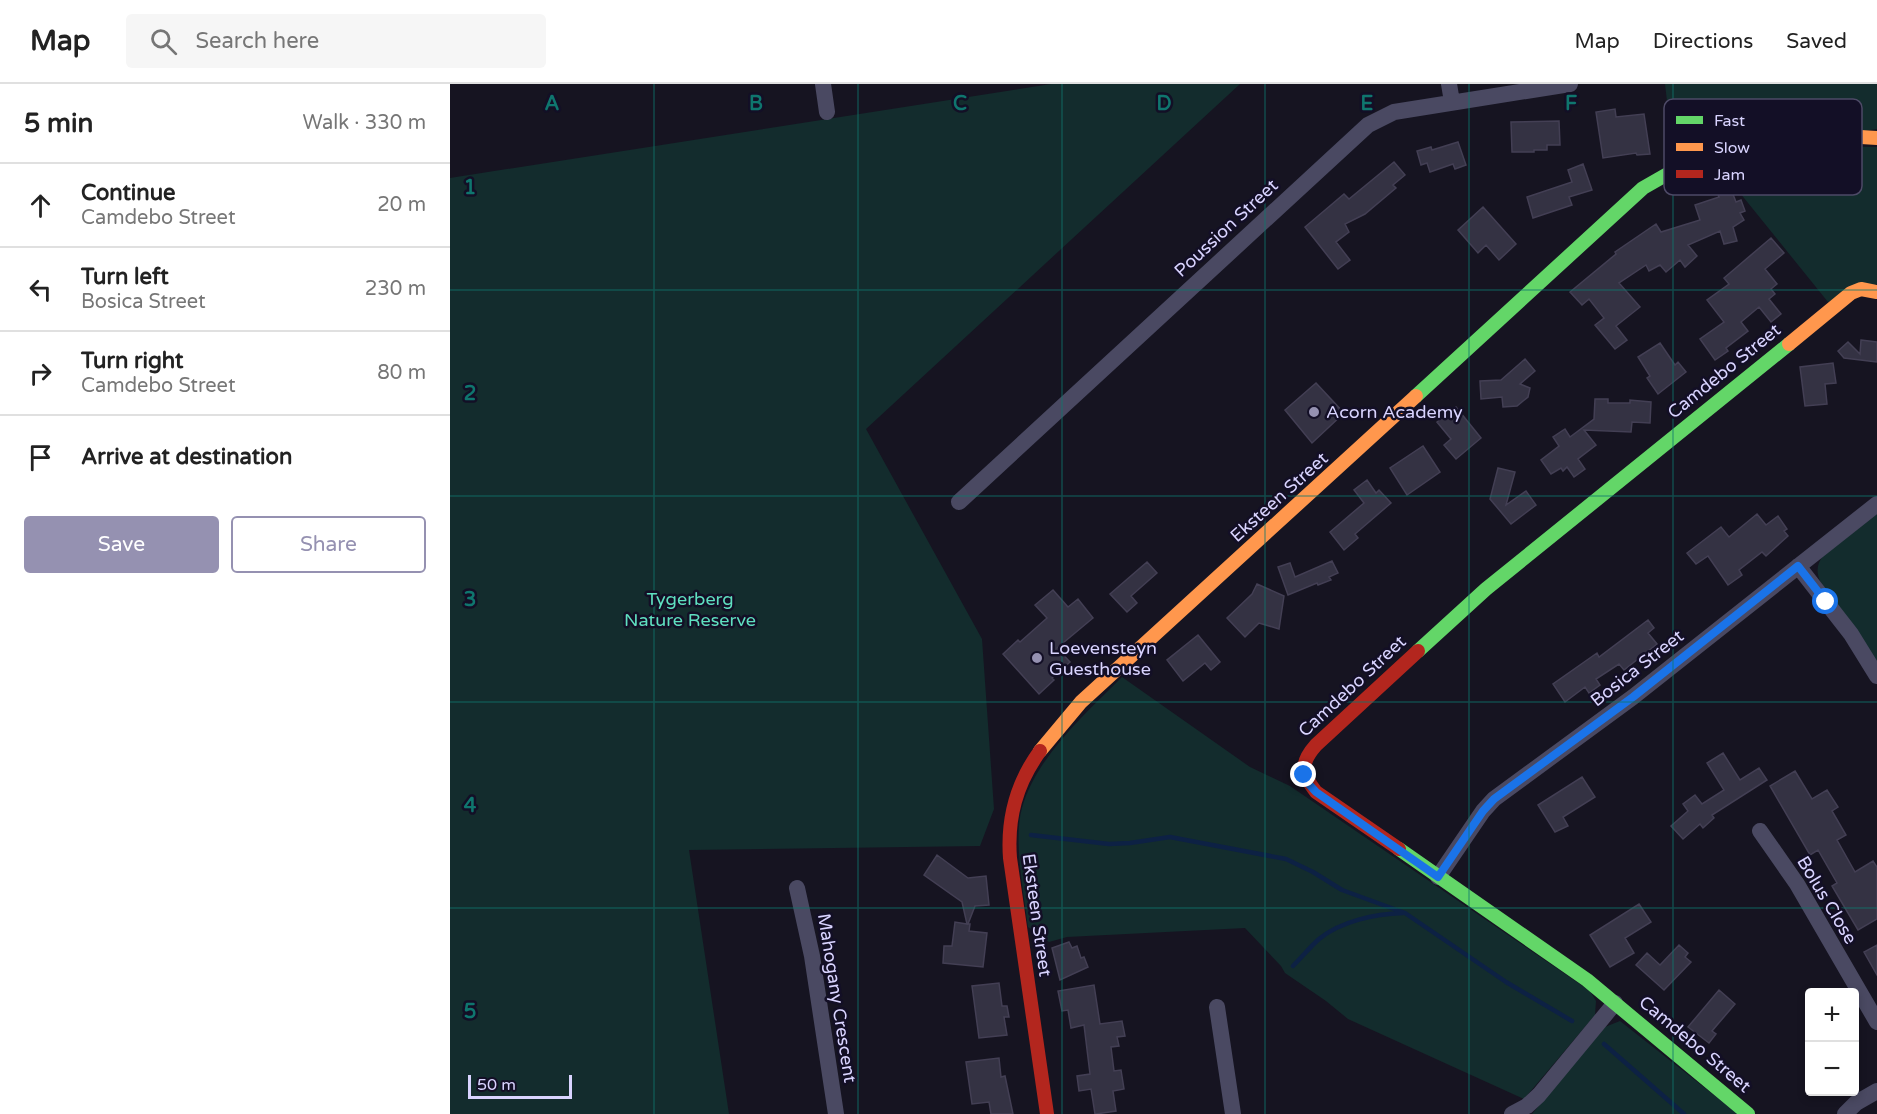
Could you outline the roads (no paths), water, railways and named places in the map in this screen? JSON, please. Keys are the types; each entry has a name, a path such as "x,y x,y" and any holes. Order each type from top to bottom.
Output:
{"street":[{"path":"823,84 827,112"},
{"path":"1449,84 1452,102"},
{"name":"Poussion Street","path":"958,502 1368,124 1394,112 1570,84"},
{"name":"Eksteen Street","path":"1862,137 1877,138"},
{"name":"Eksteen Street","path":"1047,1114 1009,840 1010,819 1017,794 1028,770 1054,733 1081,702 1643,188 1664,176"},
{"name":"Camdebo Street","path":"1748,1114 1587,980 1316,792 1306,781 1304,764 1306,755 1486,589 1827,312 1856,290 1866,289 1877,292"},
{"name":"Bosica Street","path":"1438,877 1483,811 1494,799 1633,697 1877,504"},
{"path":"1798,566 1851,634 1877,676"},
{"name":"Bolus Close","path":"1760,831 1797,884 1877,1022"},
{"name":"Mahogany Crescent","path":"798,888 812,956 836,1114"},
{"path":"1512,1114 1527,1106 1539,1095 1615,1003"},
{"path":"1217,1007 1233,1114"},
{"path":"1845,1114 1856,1103 1877,1091"}],"waterway":[{"path":"1031,835 1109,844 1170,837 1286,859 1342,890 1405,913 1506,982 1572,1021"},
{"path":"1293,966 1319,939 1337,927 1370,917 1403,913"},
{"path":"1604,1044 1684,1114"}],"place":[{"name":"Acorn Academy","path":"1314,412"},
{"name":"Loevensteyn Guesthouse","path":"1037,658"}],"park label":[{"name":"Tygerberg Nature Reserve","path":"690,609"}]}
